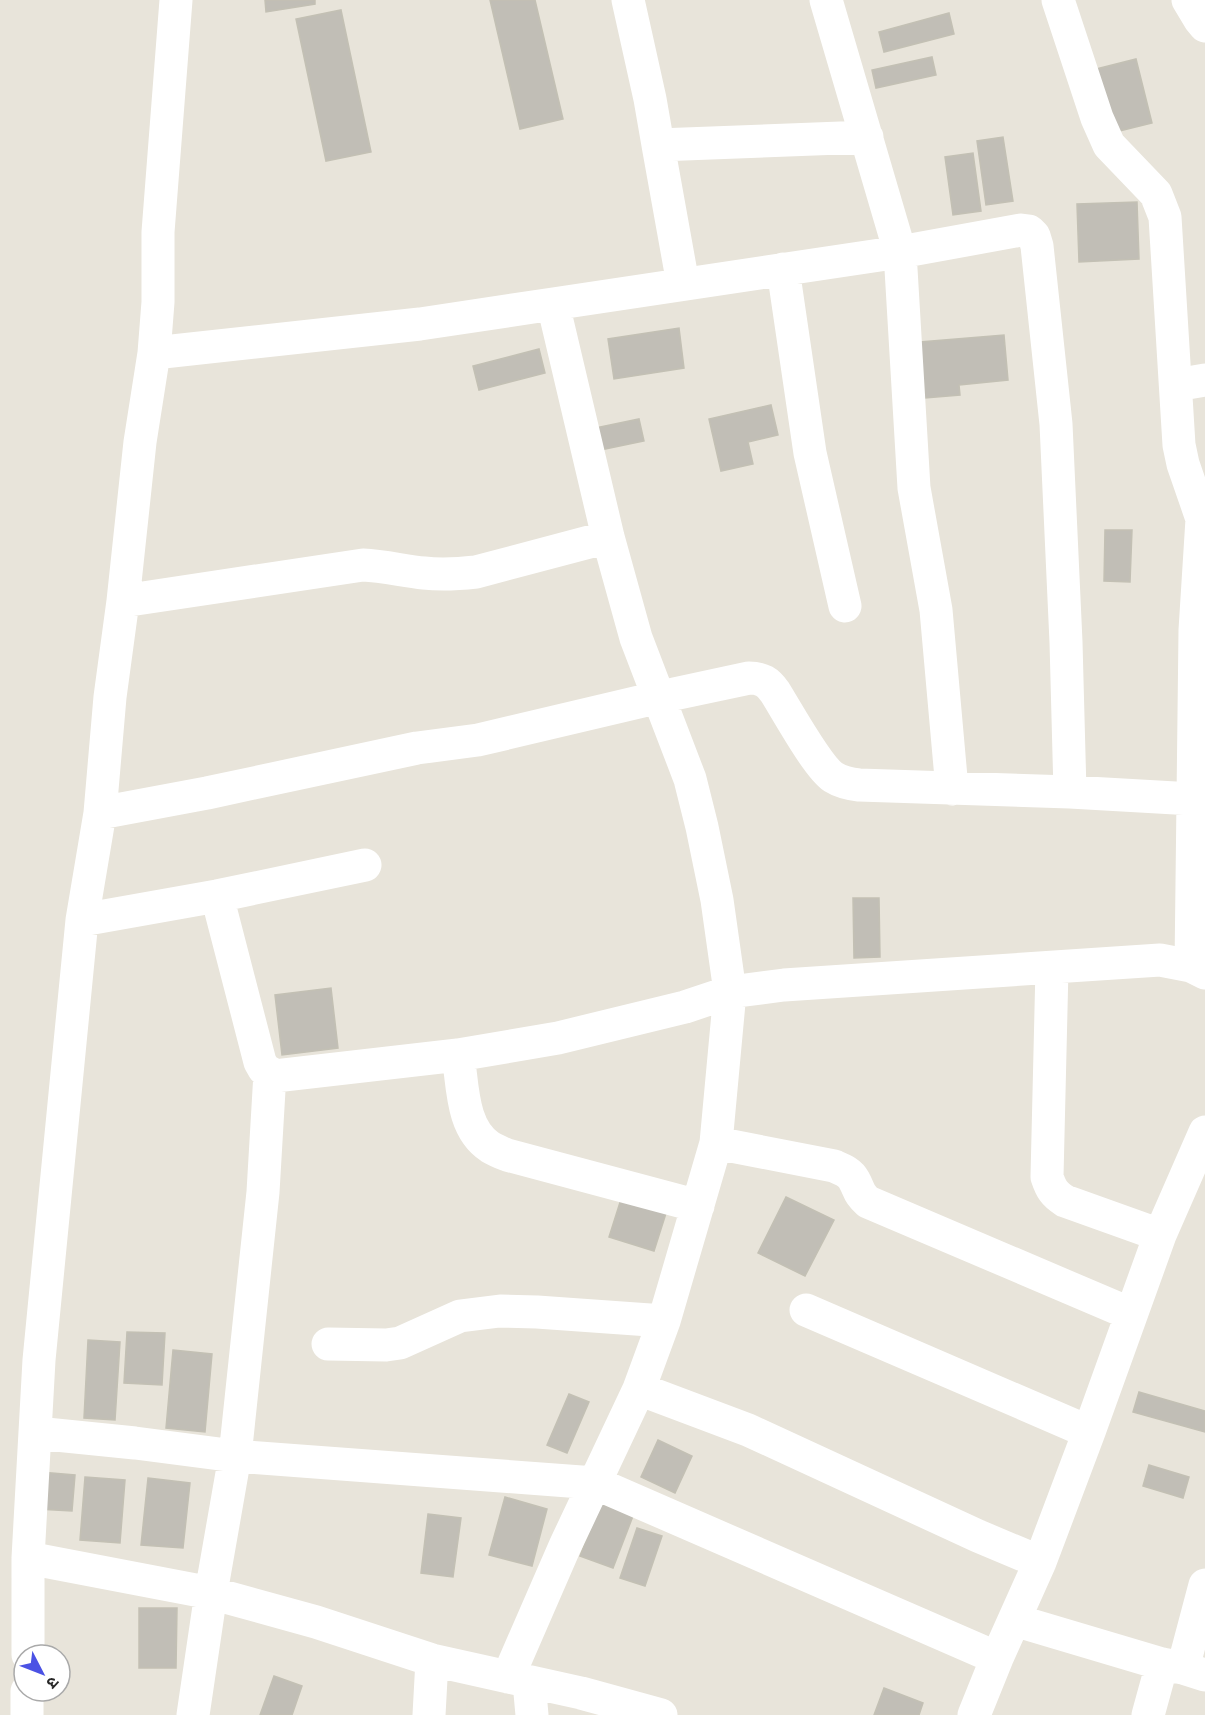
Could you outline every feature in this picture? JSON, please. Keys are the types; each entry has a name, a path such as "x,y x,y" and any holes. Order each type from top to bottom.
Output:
{"street":[{"path":"28,1643 28,1558 39,1360 82,920 100,813 110,697 140,442 154,353 158,303 158,232 176,0"},
{"path":"628,0 650,99 683,284"},
{"path":"826,0 900,252 914,488 936,610 952,789"},
{"path":"217,896 260,1062 264,1069 275,1076 458,1055 558,1038 685,1007 730,992 784,985 1160,960 1198,970 1193,799 1195,630 1202,519 1181,454 1190,382 1166,217 1156,194 1109,145 1097,118 1058,0"},
{"path":"1188,0 1205,26"},
{"path":"658,145 867,137"},
{"path":"154,353 420,324 900,252 1021,230 1029,231 1034,236 1037,246 1056,424 1070,792"},
{"path":"783,268 810,453 845,606"},
{"path":"532,1715 518,1679 565,1546 639,1389 664,1321 716,1143 730,992 717,900 690,779 636,638 608,537 554,304"},
{"path":"123,601 363,565 383,566 426,574 476,572 608,537"},
{"path":"100,813 207,793 417,748 478,740 749,678 758,678 769,683 818,760 831,776 845,783 1193,799"},
{"path":"82,920 217,896 365,865"},
{"path":"1052,968 1047,1177 1049,1185 1052,1191 1065,1201 1160,1235"},
{"path":"458,1055 467,1115 475,1132 489,1147 507,1155 698,1206"},
{"path":"199,1713 211,1593 235,1456 263,1192 270,1073"},
{"path":"975,1715 997,1658 1040,1562 1160,1235 1205,1132"},
{"path":"716,1143 834,1166 849,1173 858,1191 868,1202 1131,1314"},
{"path":"806,1310 1089,1432"},
{"path":"328,1344 386,1345 400,1343 460,1316 500,1311 664,1321"},
{"path":"639,1389 748,1430 978,1536 1040,1562"},
{"path":"36,1433 235,1456 595,1483 997,1658"},
{"path":"28,1558 211,1593 316,1622 432,1660 581,1693 661,1715"},
{"path":"1148,1715 1183,1669 1205,1585"},
{"path":"1014,1620 1183,1669"},
{"path":"429,1715 432,1660"}],"building":[{"path":"265,0 315,0 315,4 266,12"},
{"path":"490,0 535,0 563,119 520,129"},
{"path":"341,10 371,152 326,161 296,19"},
{"path":"949,13 954,34 884,52 879,32"},
{"path":"932,57 936,75 876,88 872,70"},
{"path":"1136,59 1152,123 1107,134 1092,70"},
{"path":"1003,137 1013,201 986,205 977,141"},
{"path":"973,153 981,211 953,215 945,157"},
{"path":"1137,202 1139,259 1079,262 1077,204"},
{"path":"679,328 684,368 614,379 608,339"},
{"path":"1004,335 1008,380 959,385 960,395 925,398 920,342"},
{"path":"539,349 545,373 479,390 473,366"},
{"path":"771,405 778,435 748,442 753,464 721,471 709,419"},
{"path":"639,419 644,441 600,450 595,428"},
{"path":"1105,530 1132,530 1130,582 1104,581"},
{"path":"853,898 879,898 880,957 854,958"},
{"path":"331,988 338,1048 282,1055 275,995"},
{"path":"623,1193 668,1207 654,1251 609,1237"},
{"path":"786,1197 834,1220 805,1276 758,1253"},
{"path":"127,1332 165,1333 162,1385 124,1383"},
{"path":"88,1340 120,1342 115,1420 84,1418"},
{"path":"173,1350 212,1354 205,1432 166,1428"},
{"path":"1139,1392 1205,1411 1205,1432 1133,1412"},
{"path":"569,1394 589,1402 567,1453 547,1445"},
{"path":"658,1440 692,1456 675,1493 641,1477"},
{"path":"1149,1465 1189,1477 1183,1498 1143,1486"},
{"path":"40,1472 75,1475 72,1511 37,1509"},
{"path":"85,1477 125,1480 120,1543 80,1540"},
{"path":"148,1478 190,1483 183,1548 141,1545"},
{"path":"505,1497 547,1509 532,1566 489,1555"},
{"path":"600,1503 633,1516 613,1568 580,1556"},
{"path":"428,1514 461,1518 453,1577 421,1573"},
{"path":"637,1528 662,1536 645,1586 620,1578"},
{"path":"139,1608 177,1608 176,1668 139,1668"},
{"path":"274,1676 302,1686 292,1715 260,1715"},
{"path":"884,1688 923,1703 919,1715 874,1715"}]}
